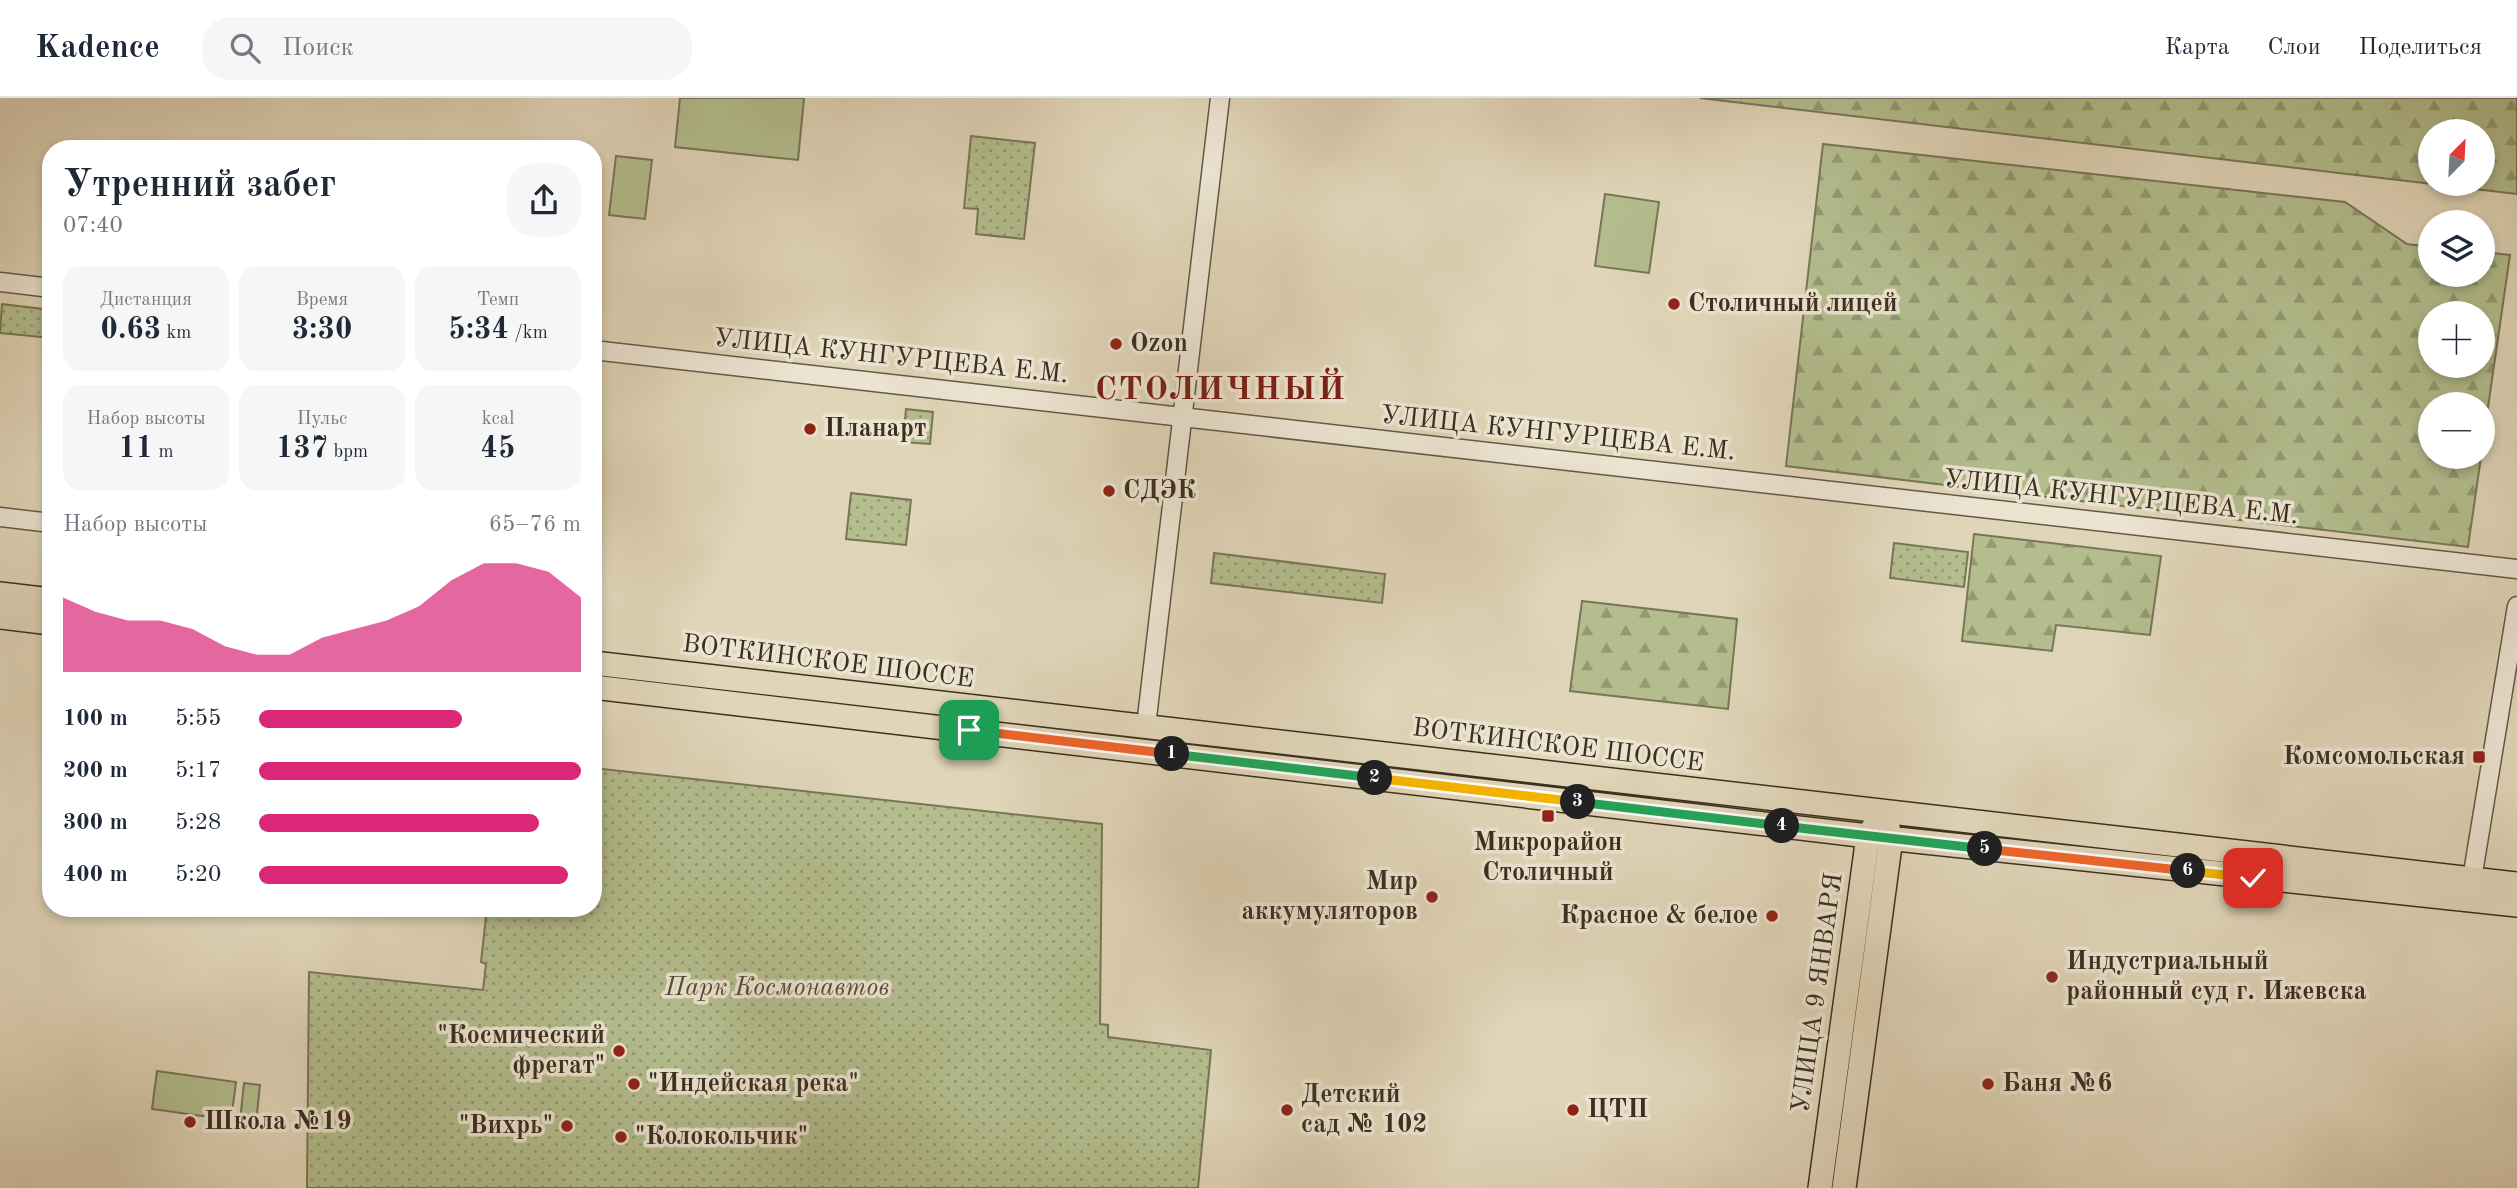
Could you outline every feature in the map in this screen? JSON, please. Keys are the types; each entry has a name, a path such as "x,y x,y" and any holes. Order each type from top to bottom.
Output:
{"main road":[{"path":"0,594 42,599"},
{"path":"0,617 42,622"},
{"name":"ВОТКИНСКОЕ ШОССЕ","path":"602,664 1883,812 2470,890 2517,905"},
{"name":"ВОТКИНСКОЕ ШОССЕ","path":"602,688 1868,836 2470,890 2517,884"},
{"name":"УЛИЦА 9 ЯНВАРЯ","path":"1819,1188 1868,836 1883,812"},
{"name":"УЛИЦА 9 ЯНВАРЯ","path":"1844,1188 1891,838 1883,812"}],"street":[{"path":"1146,726 1220,98"},
{"path":"0,282 42,287"},
{"name":"УЛИЦА КУНГУРЦЕВА Е.М.","path":"602,351 1391,443 1553,458 2517,569"},
{"path":"0,517 42,522"},
{"path":"2470,890 2517,606"}],"green space":[{"path":"680,98 804,98 798,160 675,147"},
{"path":"1700,98 2517,98 2517,194 2496,192 2496,119 2418,119 2418,182"},
{"path":"971,136 1035,143 1024,239 976,234 978,209 964,208"},
{"path":"1823,144 2345,202 2407,244 2418,245 2418,287 2495,287 2495,253 2510,255 2495,359 2495,301 2418,301 2418,378 2492,378 2490,392 2418,392 2418,469 2479,469 2468,547 1786,466"},
{"path":"616,156 652,160 645,219 609,215"},
{"path":"1605,194 1659,202 1649,273 1595,266"},
{"path":"2,304 42,309 42,337 0,333"},
{"path":"906,409 933,412 930,444 903,442"},
{"path":"851,493 911,500 906,545 846,539"},
{"path":"1974,534 2161,556 2150,635 2056,625 2052,651 1962,641"},
{"path":"1894,543 1968,552 1964,587 1890,578"},
{"path":"1214,553 1385,574 1382,603 1211,583"},
{"path":"1582,601 1737,619 1728,709 1570,691"},
{"name":"Парк Космонавтов","path":"602,769 1102,824 1100,1024 1108,1025 1108,1037 1211,1050 1198,1188 307,1188 309,972 483,990 486,964 481,962 486,917 602,917"},
{"path":"157,1071 236,1082 231,1120 152,1109"},
{"path":"244,1083 260,1085 256,1123 240,1121"}],"place":[{"name":"Столичный лицей","path":"1674,304"},
{"name":"Ozon","path":"1116,344"},
{"name":"Планарт","path":"810,429"},
{"name":"СДЭК","path":"1109,491"},
{"name":"Комсомольская","path":"2479,757"},
{"name":"Микрорайон Столичный","path":"1548,816"},
{"name":"Мир аккумуляторов","path":"1432,897"},
{"name":"Красное & белое","path":"1772,916"},
{"name":"Индустриальный районный суд г. Ижевска","path":"2052,977"},
{"name":"\"Космический фрегат\"","path":"619,1051"},
{"name":"\"Индейская река\"","path":"634,1084"},
{"name":"Баня №6","path":"1988,1084"},
{"name":"Детский сад № 102","path":"1287,1110"},
{"name":"ЦТП","path":"1573,1110"},
{"name":"Школа №19","path":"190,1122"},
{"name":"\"Вихрь\"","path":"567,1126"},
{"name":"\"Колокольчик\"","path":"621,1137"}],"district":[{"name":"СТОЛИЧНЫЙ","path":"1221,390"}],"route":[{"path":"969,730 2253,878"}]}
